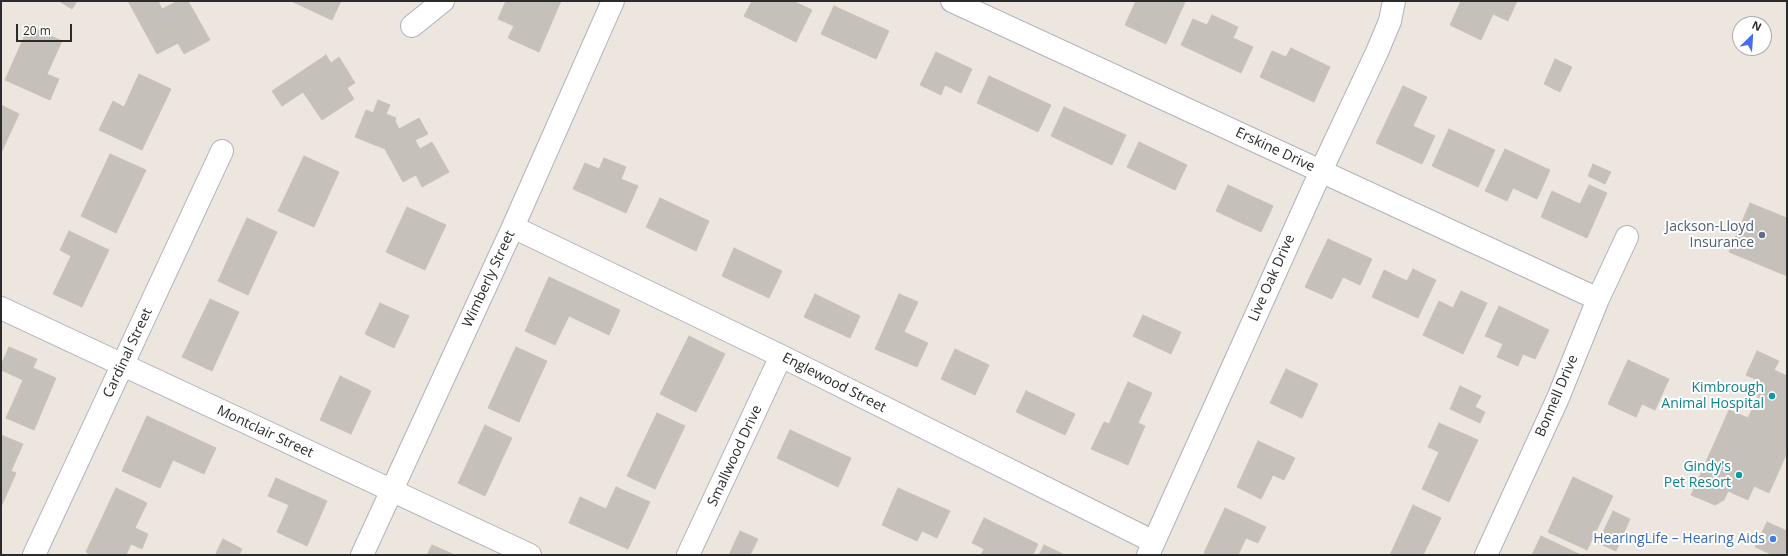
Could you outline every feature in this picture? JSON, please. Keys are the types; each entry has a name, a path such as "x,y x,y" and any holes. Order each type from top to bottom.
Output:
{"street":[{"path":"412,26 443,1"},
{"name":"Wimberly Street","path":"362,555 513,227 613,1"},
{"name":"Erskine Drive","path":"952,1 1598,299"},
{"name":"Live Oak Drive","path":"1151,549 1321,171 1378,52 1390,21 1394,1"},
{"name":"Cardinal Street","path":"34,555 222,151"},
{"name":"Englewood Street","path":"513,227 781,356 1151,549"},
{"name":"Bonnell Drive","path":"1486,555 1558,398 1598,299 1627,237"},
{"name":"Montclair Street","path":"1,308 530,555"},
{"name":"Smallwood Drive","path":"688,555 781,356"}],"building":[{"path":"59,1 77,1 72,9"},
{"path":"128,1 158,1 162,9 178,1 188,1 210,40 184,54 178,43 157,54"},
{"path":"291,1 341,1 332,20"},
{"path":"506,1 561,1 539,52 508,38 514,26 498,19"},
{"path":"752,1 793,1 812,10 796,42 744,16"},
{"path":"1136,1 1185,2 1166,44 1125,25"},
{"path":"1461,1 1517,1 1508,21 1493,14 1481,40 1450,25"},
{"path":"834,6 889,31 876,59 821,34"},
{"path":"1212,15 1238,27 1233,38 1253,47 1241,73 1181,45 1193,19 1207,25"},
{"path":"29,26 62,41 47,74 59,79 50,100 5,80"},
{"path":"1291,48 1330,67 1314,102 1260,77 1272,51 1286,57"},
{"path":"936,52 972,69 961,93 945,85 941,95 920,85"},
{"path":"326,55 331,63 339,57 355,83 347,88 354,99 322,120 303,92 282,106 272,91"},
{"path":"1555,59 1572,67 1560,92 1544,84"},
{"path":"139,74 171,89 142,150 99,130 113,101 124,107"},
{"path":"989,76 1051,105 1038,132 977,103"},
{"path":"1403,86 1427,97 1413,126 1435,136 1422,164 1376,143"},
{"path":"378,100 390,105 386,114 396,118 395,121 399,129 419,118 428,134 415,140 420,149 432,142 449,172 422,187 416,175 403,182 385,149 355,137 366,110 373,113"},
{"path":"1,105 19,114 1,153"},
{"path":"1064,107 1126,135 1112,165 1051,136"},
{"path":"1449,129 1495,150 1478,187 1432,166"},
{"path":"1139,142 1187,165 1175,190 1127,167"},
{"path":"1505,149 1550,170 1537,199 1513,188 1507,201 1485,191"},
{"path":"110,154 146,170 116,233 81,216"},
{"path":"304,156 339,172 314,227 278,211"},
{"path":"604,158 626,167 621,179 638,186 626,213 573,189 585,163 599,169"},
{"path":"1593,164 1611,172 1605,184 1588,176"},
{"path":"1228,185 1273,206 1261,232 1216,211"},
{"path":"1589,185 1607,193 1587,238 1541,217 1552,191 1580,204"},
{"path":"660,198 709,221 696,251 646,227"},
{"name":"Jackson-Lloyd Insurance","path":"1750,203 1787,218 1787,276 1729,252"},
{"path":"407,207 446,225 425,270 386,252"},
{"path":"247,218 277,232 248,295 218,281"},
{"path":"69,231 109,250 82,307 53,294 71,256 60,250"},
{"path":"1328,239 1372,259 1360,285 1343,277 1332,299 1305,287"},
{"path":"734,248 782,271 769,298 722,276"},
{"path":"1413,269 1436,280 1418,318 1372,297 1384,270 1407,281"},
{"path":"549,277 620,310 609,335 569,316 555,345 525,331"},
{"path":"1461,291 1487,303 1463,354 1423,335 1439,301 1453,308"},
{"path":"815,294 860,316 850,338 804,317"},
{"path":"899,294 918,302 904,332 928,343 917,367 875,349"},
{"path":"210,299 239,312 212,371 182,357"},
{"path":"380,303 409,316 394,348 365,334"},
{"path":"1499,306 1549,330 1535,359 1523,354 1518,366 1497,357 1503,344 1485,336"},
{"path":"1143,315 1181,332 1171,354 1133,336"},
{"path":"689,336 725,354 696,412 660,394"},
{"path":"9,347 37,359 33,368 56,378 34,430 6,418 23,380 1,370 1,365"},
{"path":"516,347 547,361 519,422 488,408"},
{"path":"955,349 989,365 975,395 941,379"},
{"name":"Kimbrough Animal Hospital","path":"1757,351 1779,361 1774,370 1787,376 1787,452 1782,464 1718,435 1729,410 1748,418 1764,383 1746,375"},
{"path":"1628,360 1669,379 1655,410 1642,404 1636,417 1608,404"},
{"path":"1286,369 1318,384 1302,418 1270,403"},
{"path":"340,376 371,391 351,434 320,420"},
{"path":"1128,382 1152,393 1138,423 1145,426 1128,465 1091,449 1104,422 1109,424"},
{"path":"1460,386 1481,396 1475,407 1485,412 1480,423 1450,409"},
{"path":"1026,391 1075,414 1065,435 1016,412"},
{"path":"657,413 685,426 655,489 627,476"},
{"path":"147,416 216,448 204,474 173,460 160,488 122,471"},
{"path":"1439,423 1478,440 1449,502 1422,489 1439,452 1428,447"},
{"path":"485,425 512,438 485,496 458,483"},
{"path":"790,430 851,458 838,487 777,458"},
{"path":"1,435 23,444 11,471 16,473 1,507"},
{"name":"Gindy's Pet Resort","path":"1718,435 1782,464 1769,493 1754,486 1748,500 1728,491 1724,500 1715,505 1691,495"},
{"path":"1258,441 1295,458 1284,480 1273,475 1261,499 1237,487"},
{"path":"1573,477 1613,496 1587,550 1548,532"},
{"path":"276,478 327,501 307,546 277,532 289,505 268,496"},
{"path":"616,487 650,502 628,549 569,523 580,497 606,509"},
{"path":"116,488 147,503 135,528 148,534 142,549 131,544 126,555 92,555 86,552"},
{"path":"898,488 950,511 937,538 922,531 917,541 882,525"},
{"path":"1413,505 1441,518 1423,555 1390,555"},
{"path":"1225,508 1266,527 1258,543 1246,538 1238,555 1208,555 1204,553"},
{"path":"1613,511 1630,519 1616,551 1598,543"},
{"path":"984,518 1038,544 1033,555 981,555 984,549 972,543"},
{"name":"HearingLife – Hearing Aids","path":"1767,522 1787,531 1787,555 1773,555 1755,547"},
{"path":"740,531 758,539 750,555 729,555"},
{"path":"1541,536 1581,555 1532,555"},
{"path":"223,539 242,549 239,555 219,555 216,553"},
{"path":"432,545 455,555 427,555"},
{"path":"1044,545 1065,555 1039,555"}],"place":[{"name":"Jackson-Lloyd Insurance","path":"1762,235"},
{"name":"Kimbrough Animal Hospital","path":"1772,396"},
{"name":"Gindy's Pet Resort","path":"1739,475"},
{"name":"HearingLife – Hearing Aids","path":"1773,539"}]}
